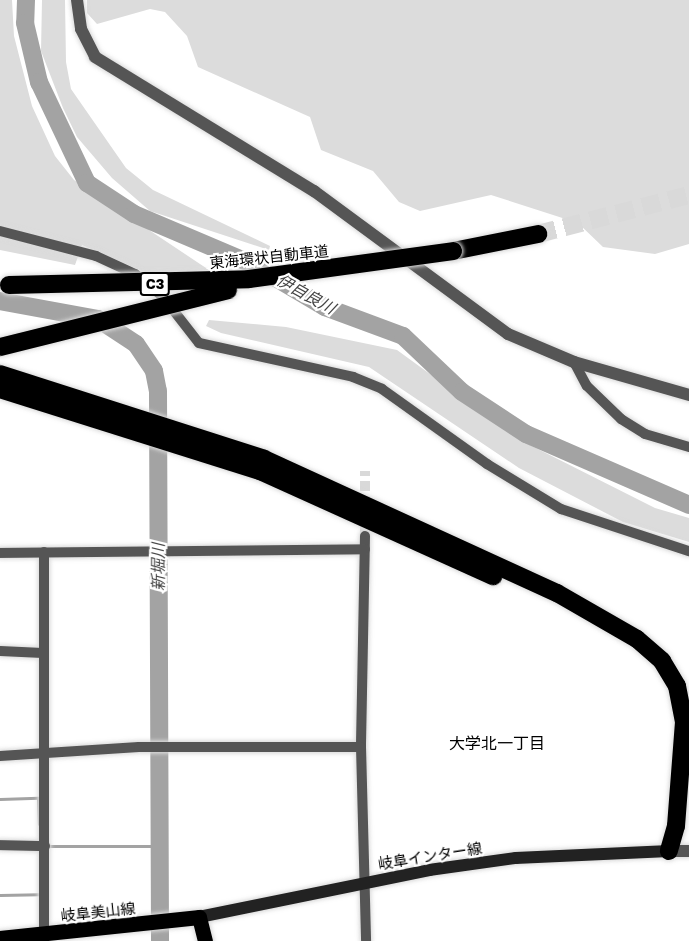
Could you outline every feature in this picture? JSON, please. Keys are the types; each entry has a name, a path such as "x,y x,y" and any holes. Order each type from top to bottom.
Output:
{"highway":[{"name":"東海環状自動車道","path":"0,285 174,283 300,273 453,251 538,234"},
{"path":"0,347 135,310 300,273"},
{"path":"0,374 136,424 188,439 336,489 557,593 637,639 662,661 677,686 684,722 676,826 669,851"},
{"path":"0,389 71,413"},
{"path":"0,402 136,424"}],"main road":[{"name":"岐阜インター線","path":"199,917 362,883 516,858 669,851"},
{"name":"岐阜美山線","path":"0,938 44,938 199,917"},
{"path":"193,941 199,917"},
{"path":"199,917 205,941"}],"street":[{"path":"78,0 88,46 111,69 314,191 508,334 574,362 689,395"},
{"path":"0,231 96,256 135,274 163,297 199,343 353,377 382,389 487,464 561,509 689,551"},
{"path":"574,362 588,386 621,419 645,434 689,447"},
{"path":"365,536 361,747 362,883 366,941"},
{"path":"0,553 364,549"},
{"path":"44,552 44,938"},
{"path":"0,651 43,653"},
{"path":"0,756 44,750 361,747"},
{"path":"0,845 45,846"},
{"path":"669,851 689,851"}],"shaded area":[{"path":"0,0 12,0 14,36 32,106 55,156 74,180 209,270 149,274 82,245 75,265 0,250"},
{"path":"42,0 65,0 66,62 71,89 126,168 153,190 270,246 269,250 150,211 112,178 77,137 63,108 41,51"},
{"path":"87,0 689,0 689,244 655,254 603,247 578,223 491,195 420,211 399,202 373,171 321,150 310,117 198,67 187,36 165,12 150,9 97,24 87,13"},
{"path":"209,320 286,327 397,350 522,441 655,508 689,518 689,542 623,522 519,468 369,367 221,333 206,326"}],"waterway":[{"name":"伊自良川","path":"26,0 25,23 39,82 87,183 134,214 252,264 325,307 403,336 462,392 526,434 689,505"},
{"name":"新堀川","path":"0,301 98,319 136,344 154,371 158,391 160,941"},
{"path":"0,799 38,798 39,824"},
{"path":"49,846 158,846"},
{"path":"0,895 39,894"}],"tunnel":[{"path":"538,234 689,195"},
{"path":"365,471 365,536"}],"district":[{"name":"大学北一丁目","path":"497,743"}]}
